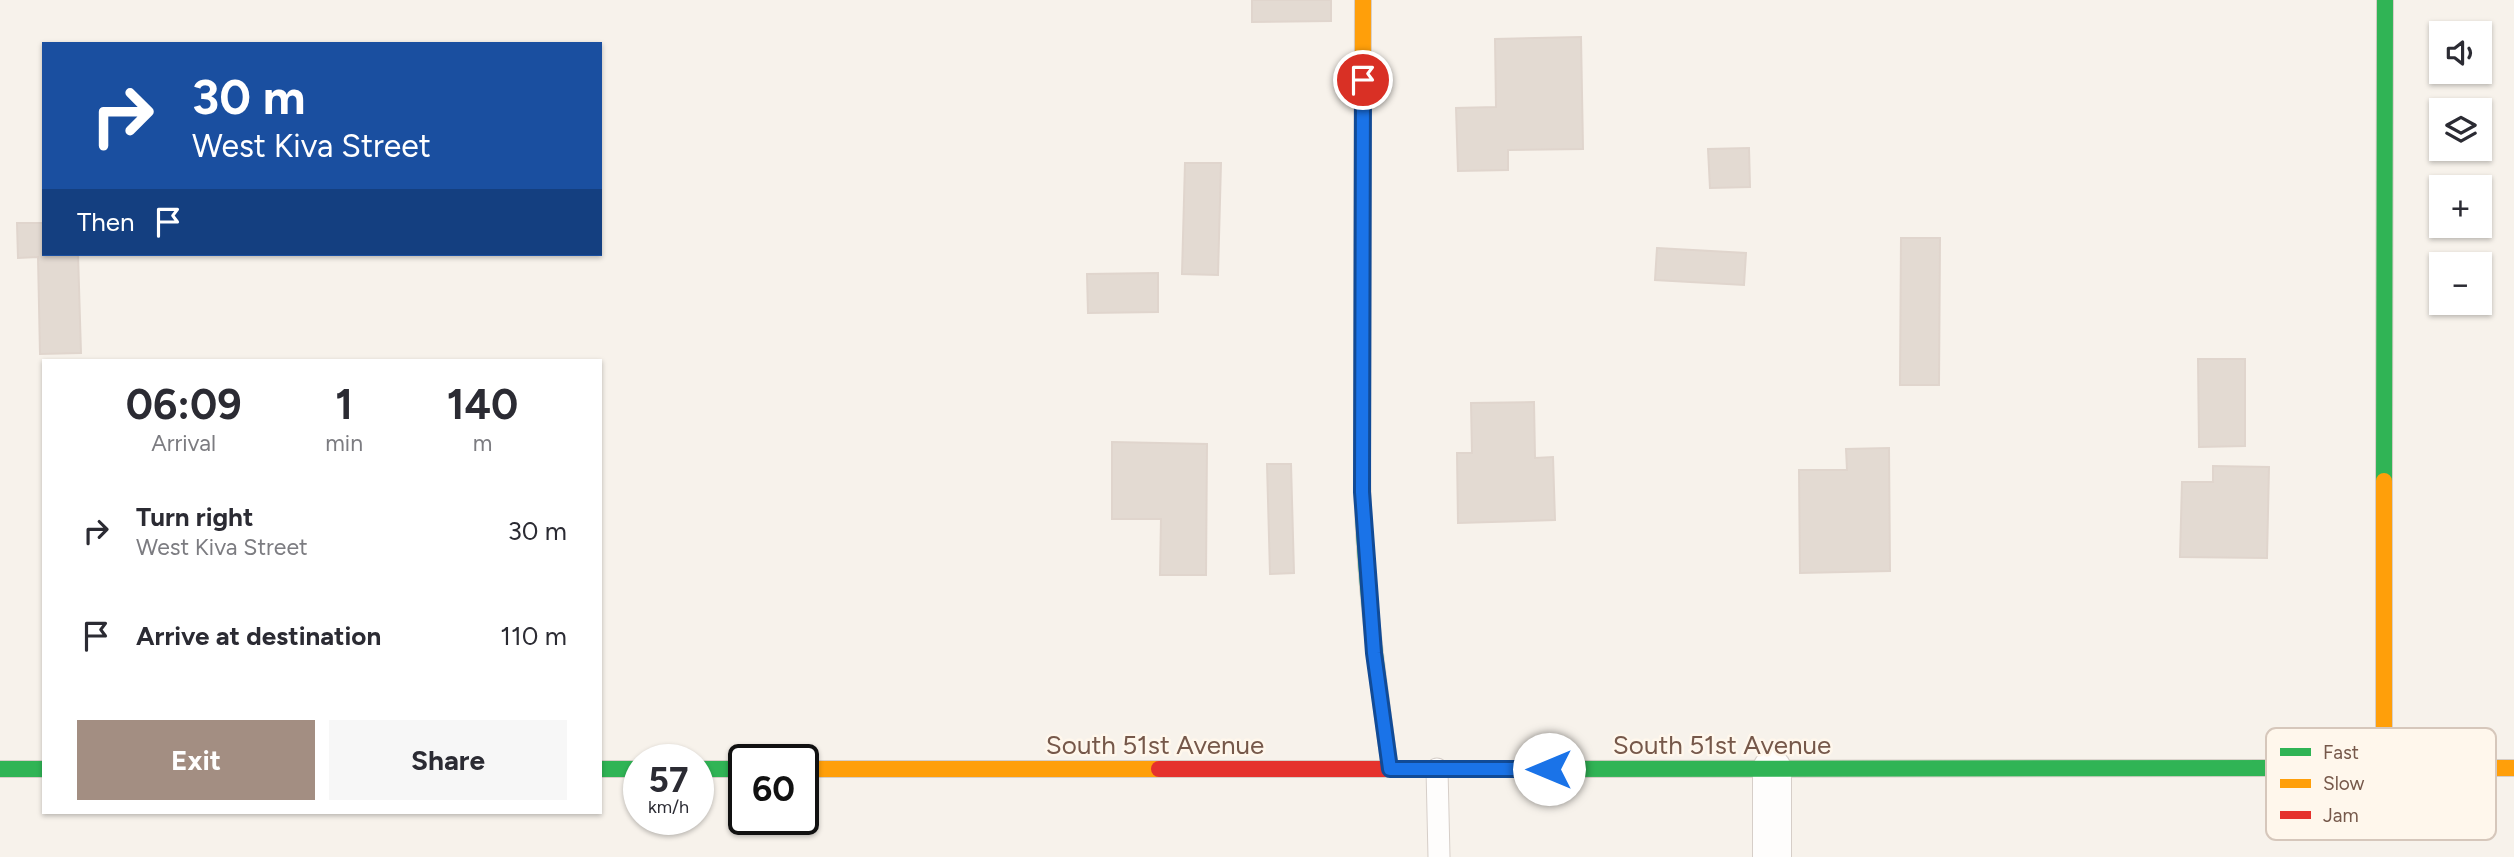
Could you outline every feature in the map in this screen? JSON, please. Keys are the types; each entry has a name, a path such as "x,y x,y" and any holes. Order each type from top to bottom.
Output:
{"main road":[{"path":"1363,0 1362,492 1374,653 1390,769"},
{"path":"2384,728 2385,0"},
{"name":"South 51st Avenue","path":"819,769 2266,768"},
{"name":"South 51st Avenue","path":"2496,768 2514,768"},
{"path":"0,769 42,769"},
{"path":"602,769 623,769"}],"street":[{"path":"1772,769 1772,857"}],"lane":[{"path":"1437,769 1438,857"}],"building":[{"path":"1252,0 1331,0 1331,21 1252,22"},
{"path":"1581,37 1583,149 1508,150 1508,170 1458,171 1456,108 1496,107 1495,39"},
{"path":"1749,148 1750,187 1710,188 1708,149"},
{"path":"1185,163 1221,163 1218,275 1182,274"},
{"path":"17,223 42,223 42,256 78,256 81,353 40,354 38,257 18,258"},
{"path":"1901,238 1940,238 1939,385 1900,385"},
{"path":"1657,248 1746,253 1744,285 1655,280"},
{"path":"1158,273 1158,312 1088,313 1087,274"},
{"path":"2198,359 2245,359 2245,446 2199,447"},
{"path":"1534,402 1535,458 1553,457 1555,520 1458,523 1457,453 1472,453 1471,403"},
{"path":"1112,442 1207,444 1206,575 1160,575 1161,519 1112,519"},
{"path":"1889,448 1890,571 1800,573 1799,470 1847,470 1846,449"},
{"path":"1267,464 1291,464 1294,573 1270,574"},
{"path":"2213,466 2269,467 2267,558 2180,557 2182,482 2213,482"}],"traffic: fast":[{"path":"2384,481 2385,0"},
{"path":"1362,461 1367,577 1390,769"},
{"path":"1461,769 2266,768"},
{"path":"0,769 42,769"},
{"path":"602,769 623,769"},
{"path":"714,769 728,769"}],"traffic: slow":[{"path":"1362,461 1363,0"},
{"path":"2384,481 2384,728"},
{"path":"2496,768 2514,768"},
{"path":"819,769 1159,769"}],"traffic: jam":[{"path":"1159,769 1461,769"}],"route":[{"path":"1363,80 1362,492 1374,653 1390,769 1549,769"}]}
